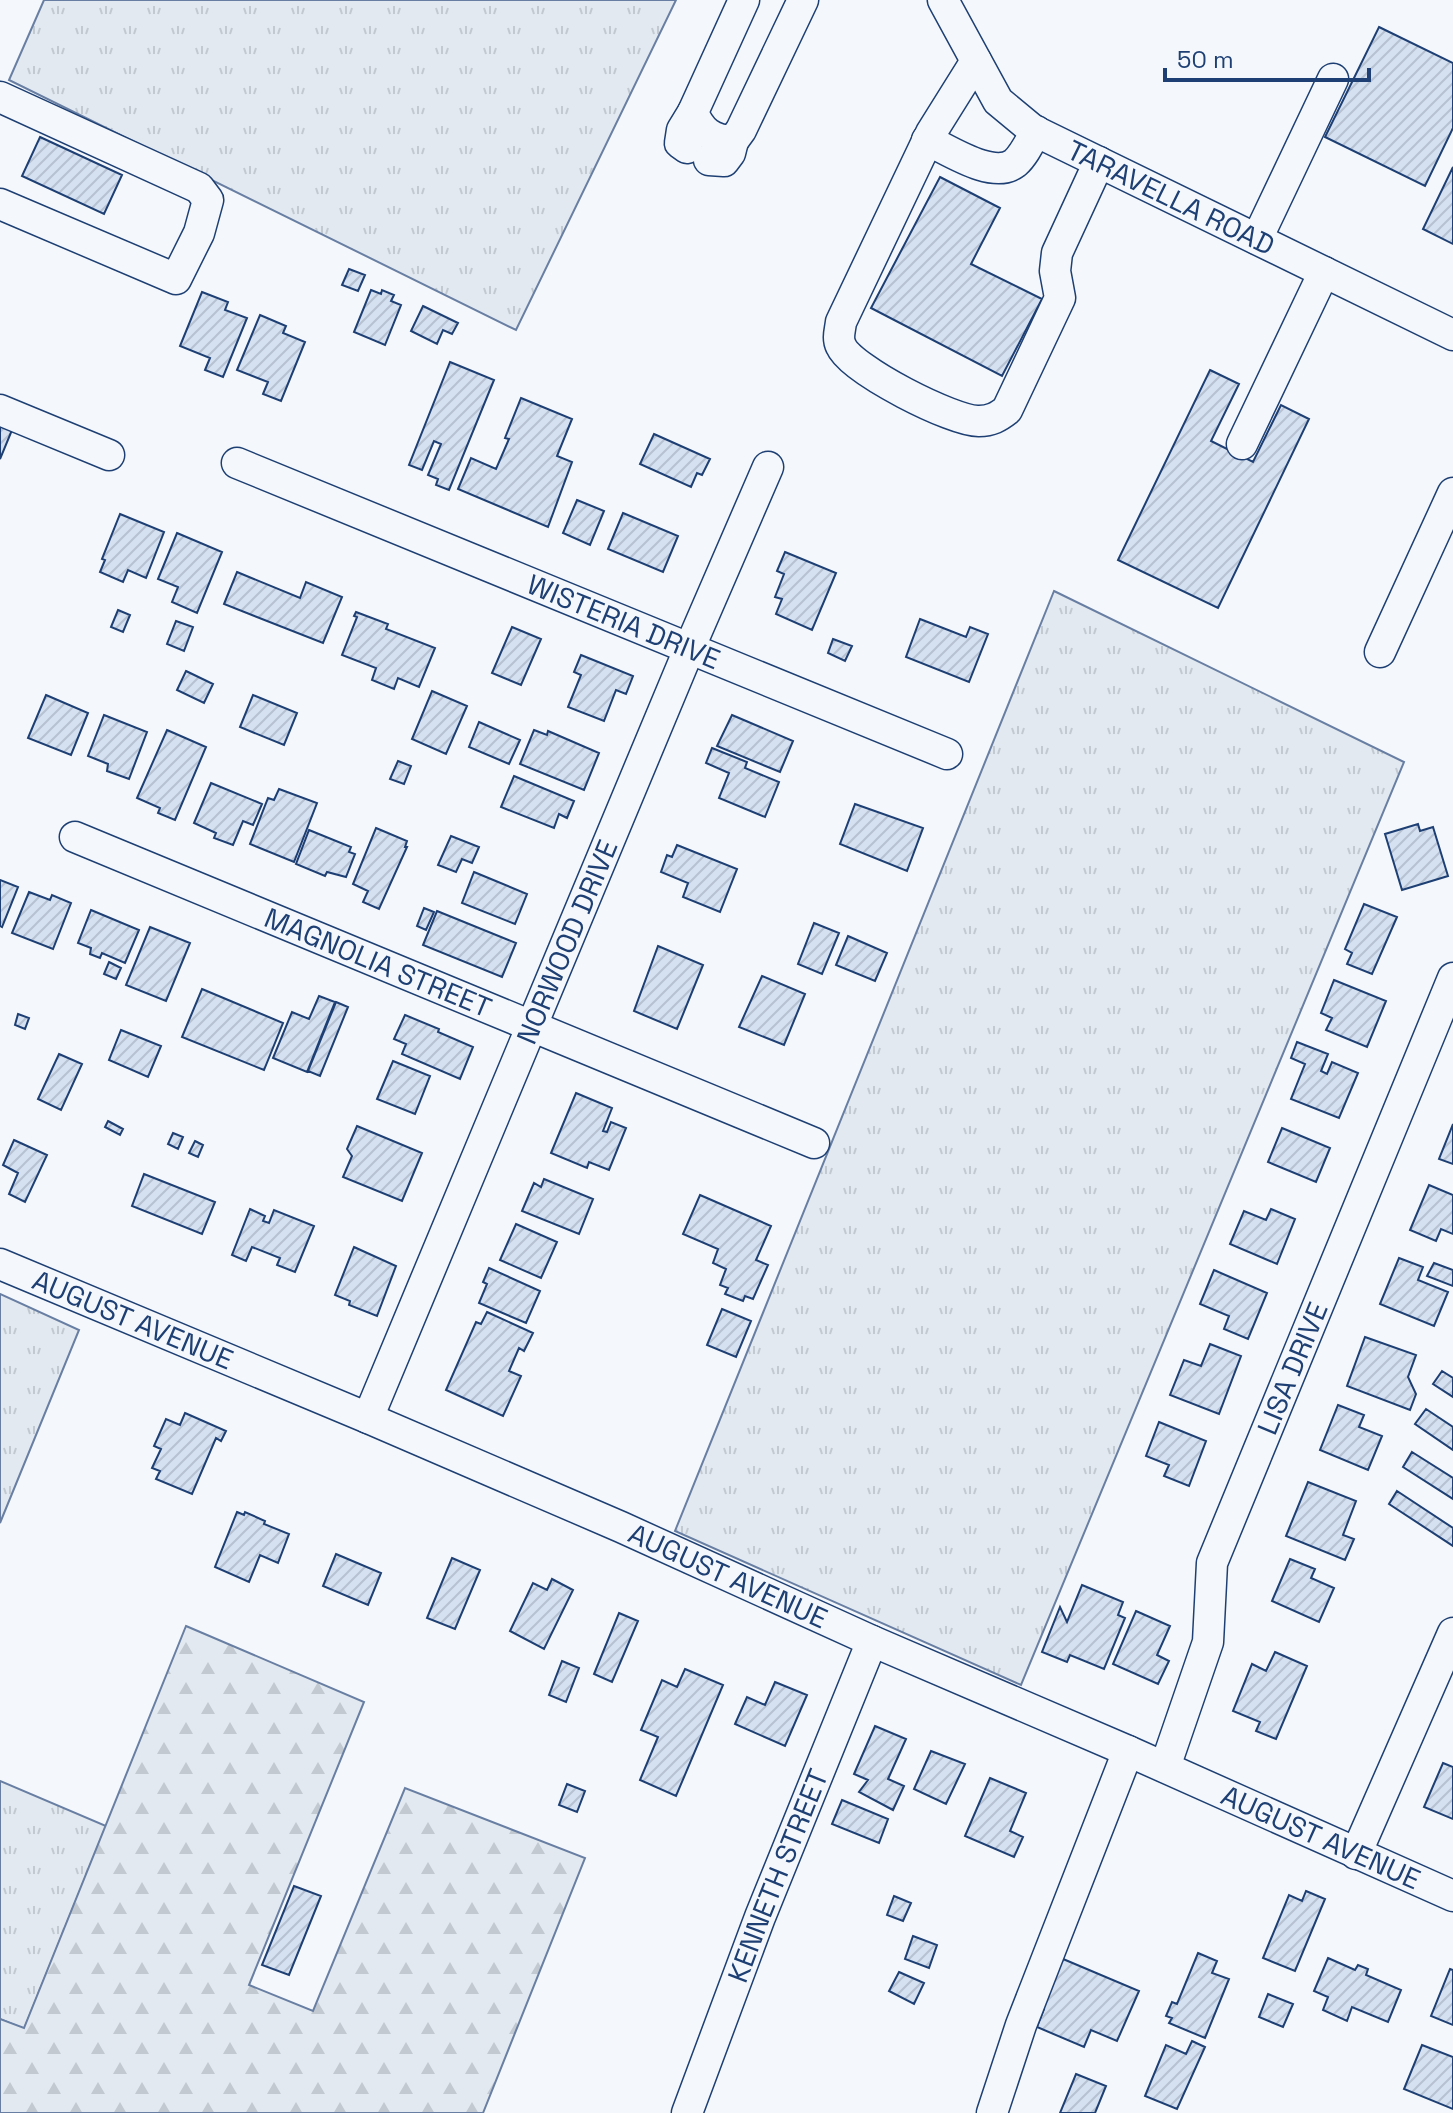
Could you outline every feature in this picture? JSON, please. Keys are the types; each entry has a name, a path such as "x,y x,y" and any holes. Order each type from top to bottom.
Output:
{"street":[{"path":"744,0 680,136 680,143 698,154 724,161 803,0"},
{"name":"TARAVELLA ROAD","path":"943,0 998,101 1036,131 1453,335"},
{"path":"976,61 927,140 841,322 838,338 849,359 898,390 976,422 995,419 1007,410 1060,298 1055,271 1057,253 1099,162"},
{"path":"1257,239 1333,79"},
{"path":"0,97 199,188 208,200 199,233 176,279 0,204"},
{"path":"693,112 705,133 720,141 733,141"},
{"path":"927,140 985,167 1002,170 1014,164 1023,154 1036,131"},
{"path":"1242,444 1324,272"},
{"path":"0,410 109,455"},
{"name":"WISTERIA DRIVE","path":"237,463 947,754"},
{"name":"NORWOOD DRIVE","path":"368,1418 768,467"},
{"path":"1380,652 1453,493"},
{"name":"MAGNOLIA STREET","path":"75,837 814,1143"},
{"name":"LISA DRIVE","path":"1165,1767 1208,1642 1212,1563 1453,978"},
{"name":"AUGUST AVENUE","path":"0,1264 621,1527 872,1641 1453,1896"},
{"path":"1356,1854 1453,1633"},
{"name":"KENNETH STREET","path":"687,2113 760,1917 872,1641"},
{"path":"992,2113 1021,2025 1128,1751"}],"green space":[{"path":"44,0 676,0 516,330 9,80"},
{"path":"1054,591 1404,762 1021,1685 675,1531"},
{"path":"0,1294 79,1330 0,1523"},
{"path":"186,1626 364,1702 249,1985 313,2011 405,1788 585,1858 483,2113 0,2113 0,2019 24,2028"},
{"path":"0,1781 106,1826 24,2029 0,2019"}],"building":[{"path":"1379,27 1453,63 1453,128 1425,186 1325,137"},
{"path":"40,137 122,175 104,214 22,176"},
{"path":"1453,167 1453,244 1423,229"},
{"path":"940,177 1000,208 971,264 1042,299 1002,376 871,308"},
{"path":"349,269 365,275 358,291 342,285"},
{"path":"371,290 394,295 391,301 401,305 385,345 354,332"},
{"path":"202,292 228,302 225,310 247,318 223,377 205,370 210,358 180,346"},
{"path":"423,306 458,323 452,334 443,330 437,344 411,331"},
{"path":"260,315 286,326 283,333 305,342 281,401 263,394 268,382 237,370"},
{"path":"450,362 494,380 449,490 436,485 438,479 428,475 441,444 434,441 422,470 409,465"},
{"path":"1210,370 1239,384 1211,441 1253,462 1281,405 1309,419 1218,608 1118,560"},
{"path":"521,398 572,419 557,456 572,462 548,527 458,489 471,458 496,469"},
{"path":"0,421 12,430 0,459"},
{"path":"654,434 710,459 702,475 697,473 691,487 640,464"},
{"path":"577,500 604,511 590,545 563,533"},
{"path":"623,513 678,536 663,572 608,549"},
{"path":"120,514 164,532 146,578 128,570 123,582 100,572"},
{"path":"177,533 222,552 197,613 172,602 178,587 158,579"},
{"path":"785,552 836,573 812,630 776,614 782,599 775,597 784,574 777,571"},
{"path":"237,572 300,598 306,582 342,597 323,643 224,604"},
{"path":"118,610 130,615 123,632 111,627"},
{"path":"356,612 388,624 386,629 435,648 419,687 398,678 394,689 372,680 376,668 342,655 357,617 354,616"},
{"path":"920,619 966,637 970,627 988,634 969,682 906,657"},
{"path":"176,621 193,627 184,651 167,644"},
{"path":"512,627 541,639 521,685 492,673"},
{"path":"833,639 852,646 845,661 828,653"},
{"path":"581,655 633,676 626,694 616,690 604,721 568,707 581,675 574,672"},
{"path":"186,671 213,684 204,703 177,690"},
{"path":"432,691 467,706 446,754 412,739"},
{"path":"46,695 88,713 71,755 28,738"},
{"path":"253,695 297,713 284,745 240,727"},
{"path":"104,715 147,732 129,779 107,771 108,764 88,756"},
{"path":"732,715 793,741 780,772 717,746"},
{"path":"479,722 520,740 509,764 469,747"},
{"path":"167,730 206,747 175,820 158,813 160,808 137,798"},
{"path":"534,730 547,735 548,731 599,753 584,790 520,764"},
{"path":"712,748 747,762 745,768 779,782 765,817 719,798 729,773 706,763"},
{"path":"398,761 411,766 404,784 390,779"},
{"path":"514,776 574,801 567,818 559,814 554,828 501,807"},
{"path":"211,783 262,804 253,825 243,821 233,845 214,838 216,833 194,823"},
{"path":"279,789 317,803 294,862 250,844 268,798 274,800"},
{"path":"855,804 923,828 907,871 840,844"},
{"path":"1418,824 1420,831 1433,827 1448,876 1402,890 1385,834"},
{"path":"376,828 407,841 379,909 363,902 368,891 353,884"},
{"path":"309,830 351,847 349,852 355,854 346,877 327,872 325,876 296,864"},
{"path":"451,836 479,847 472,863 462,859 456,872 438,865"},
{"path":"677,845 737,869 720,912 683,897 688,883 661,872 667,855 672,857"},
{"path":"474,872 527,894 515,924 462,903"},
{"path":"0,880 18,887 2,927 0,926"},
{"path":"29,892 50,900 52,895 71,903 53,949 12,933"},
{"path":"1364,904 1397,917 1372,974 1347,964 1352,953 1345,949"},
{"path":"424,908 434,912 426,930 417,926"},
{"path":"91,910 139,930 125,963 102,953 100,958 90,954 91,948 78,943"},
{"path":"437,911 516,943 502,977 423,945"},
{"path":"814,923 839,933 822,974 798,964"},
{"path":"150,927 190,943 166,1001 126,985"},
{"path":"848,936 887,953 875,981 836,965"},
{"path":"658,946 703,965 677,1029 634,1011"},
{"path":"109,962 121,968 116,979 104,974"},
{"path":"762,976 805,994 784,1045 739,1027"},
{"path":"1334,980 1386,1001 1367,1047 1326,1030 1332,1018 1321,1013"},
{"path":"202,989 283,1023 264,1070 182,1037"},
{"path":"319,996 335,1002 307,1072 273,1058 292,1012 309,1019"},
{"path":"336,1002 348,1007 320,1076 308,1071"},
{"path":"18,1014 29,1018 25,1029 15,1025"},
{"path":"405,1015 473,1047 460,1079 402,1054 406,1044 394,1039"},
{"path":"121,1030 161,1046 148,1077 109,1060"},
{"path":"1297,1042 1328,1054 1321,1071 1327,1074 1332,1062 1358,1073 1339,1118 1291,1099 1305,1064 1291,1058"},
{"path":"59,1054 82,1064 61,1110 38,1099"},
{"path":"393,1061 430,1076 415,1114 377,1099"},
{"path":"576,1093 612,1108 603,1131 607,1132 611,1122 626,1128 609,1170 589,1162 587,1168 551,1153"},
{"path":"108,1121 123,1129 120,1135 105,1127"},
{"path":"1453,1124 1453,1164 1439,1159"},
{"path":"357,1126 422,1153 402,1201 343,1177 352,1156 347,1149"},
{"path":"1282,1128 1330,1148 1316,1182 1268,1162"},
{"path":"173,1133 183,1137 178,1149 168,1144"},
{"path":"14,1140 47,1155 25,1202 9,1194 18,1173 3,1165"},
{"path":"195,1141 203,1145 198,1157 189,1153"},
{"path":"144,1174 215,1202 202,1234 132,1206"},
{"path":"544,1179 593,1199 579,1234 522,1211 534,1183 541,1187"},
{"path":"1429,1185 1453,1195 1453,1234 1441,1229 1436,1241 1410,1230"},
{"path":"700,1195 771,1226 756,1260 768,1265 753,1299 745,1296 743,1301 725,1294 728,1288 720,1285 726,1269 713,1263 718,1249 683,1234"},
{"path":"250,1209 265,1216 263,1221 269,1223 274,1210 314,1226 295,1272 277,1265 280,1258 252,1247 246,1261 232,1255"},
{"path":"1271,1209 1295,1219 1277,1264 1230,1244 1244,1211 1266,1220"},
{"path":"516,1224 557,1242 541,1278 500,1260"},
{"path":"354,1247 396,1266 377,1316 349,1305 350,1301 335,1295"},
{"path":"1399,1258 1423,1267 1418,1280 1448,1292 1434,1326 1380,1304"},
{"path":"1434,1263 1453,1270 1453,1286 1427,1276"},
{"path":"489,1268 540,1291 526,1323 479,1303 487,1284 483,1282"},
{"path":"1214,1270 1267,1293 1248,1339 1224,1329 1229,1316 1200,1304"},
{"path":"722,1309 751,1321 736,1357 707,1345"},
{"path":"487,1312 533,1333 524,1351 519,1348 509,1371 521,1376 503,1416 446,1390 476,1322 481,1324"},
{"path":"1365,1337 1416,1355 1408,1377 1416,1394 1410,1410 1347,1386"},
{"path":"1210,1344 1241,1356 1219,1414 1170,1395 1184,1360 1201,1366"},
{"path":"1442,1371 1453,1378 1453,1397 1433,1384"},
{"path":"1338,1405 1364,1415 1359,1427 1382,1436 1368,1470 1320,1450"},
{"path":"1426,1409 1453,1427 1453,1450 1415,1424"},
{"path":"185,1413 226,1431 221,1441 216,1438 192,1494 156,1479 160,1471 152,1468 161,1449 154,1446 166,1419 180,1425"},
{"path":"1159,1422 1206,1441 1189,1486 1164,1476 1169,1465 1146,1456"},
{"path":"1412,1452 1453,1478 1453,1499 1403,1467"},
{"path":"1308,1482 1356,1501 1343,1535 1354,1539 1345,1560 1286,1536"},
{"path":"1397,1491 1453,1528 1453,1546 1389,1504"},
{"path":"237,1512 244,1515 245,1512 289,1534 278,1563 260,1555 249,1582 215,1567"},
{"path":"336,1554 381,1573 368,1605 323,1586"},
{"path":"452,1558 480,1570 455,1629 427,1618"},
{"path":"1290,1559 1315,1569 1311,1578 1334,1588 1319,1622 1272,1601"},
{"path":"552,1579 573,1590 544,1649 510,1631 533,1583 547,1590"},
{"path":"1082,1585 1123,1602 1118,1615 1125,1618 1104,1669 1070,1655 1067,1662 1042,1652 1060,1607 1067,1622"},
{"path":"1136,1611 1170,1626 1157,1655 1169,1661 1158,1684 1113,1664"},
{"path":"619,1613 638,1621 612,1682 594,1674"},
{"path":"1275,1652 1307,1666 1276,1739 1256,1731 1260,1722 1233,1711 1252,1664 1266,1671"},
{"path":"562,1661 579,1668 566,1702 549,1695"},
{"path":"685,1669 723,1685 676,1796 640,1780 658,1737 641,1730 662,1680 677,1687"},
{"path":"775,1682 807,1695 785,1746 735,1724 747,1697 765,1705"},
{"path":"875,1726 906,1739 888,1779 904,1786 893,1810 859,1792 868,1780 854,1774"},
{"path":"931,1751 965,1764 946,1804 914,1789"},
{"path":"1443,1763 1453,1767 1453,1819 1424,1807"},
{"path":"990,1778 1026,1793 1010,1831 1023,1837 1014,1857 965,1836"},
{"path":"567,1784 585,1791 577,1812 559,1805"},
{"path":"842,1800 888,1819 879,1843 832,1824"},
{"path":"294,1886 321,1896 289,1975 262,1965"},
{"path":"1306,1891 1325,1899 1295,1971 1263,1958 1289,1895 1302,1901"},
{"path":"894,1896 911,1903 903,1921 887,1915"},
{"path":"913,1936 937,1945 929,1968 905,1959"},
{"path":"1198,1953 1217,1961 1212,1973 1229,1979 1205,2038 1169,2023 1172,2018 1166,2016 1172,2002 1177,2004"},
{"path":"1056,1956 1139,1991 1117,2041 1091,2030 1084,2047 1037,2027 1044,2009 1035,2005"},
{"path":"1328,1958 1355,1970 1358,1965 1368,1969 1366,1975 1401,1990 1388,2022 1352,2007 1347,2021 1323,2010 1328,1997 1314,1991"},
{"path":"1450,1969 1453,1970 1453,2025 1431,2016"},
{"path":"899,1972 924,1983 914,2004 889,1991"},
{"path":"1268,1994 1293,2004 1283,2027 1259,2017"},
{"path":"1192,2041 1205,2047 1177,2109 1145,2096 1166,2045 1186,2054"},
{"path":"1422,2045 1453,2057 1453,2109 1404,2089"},
{"path":"1076,2074 1106,2086 1095,2113 1060,2113"}]}
